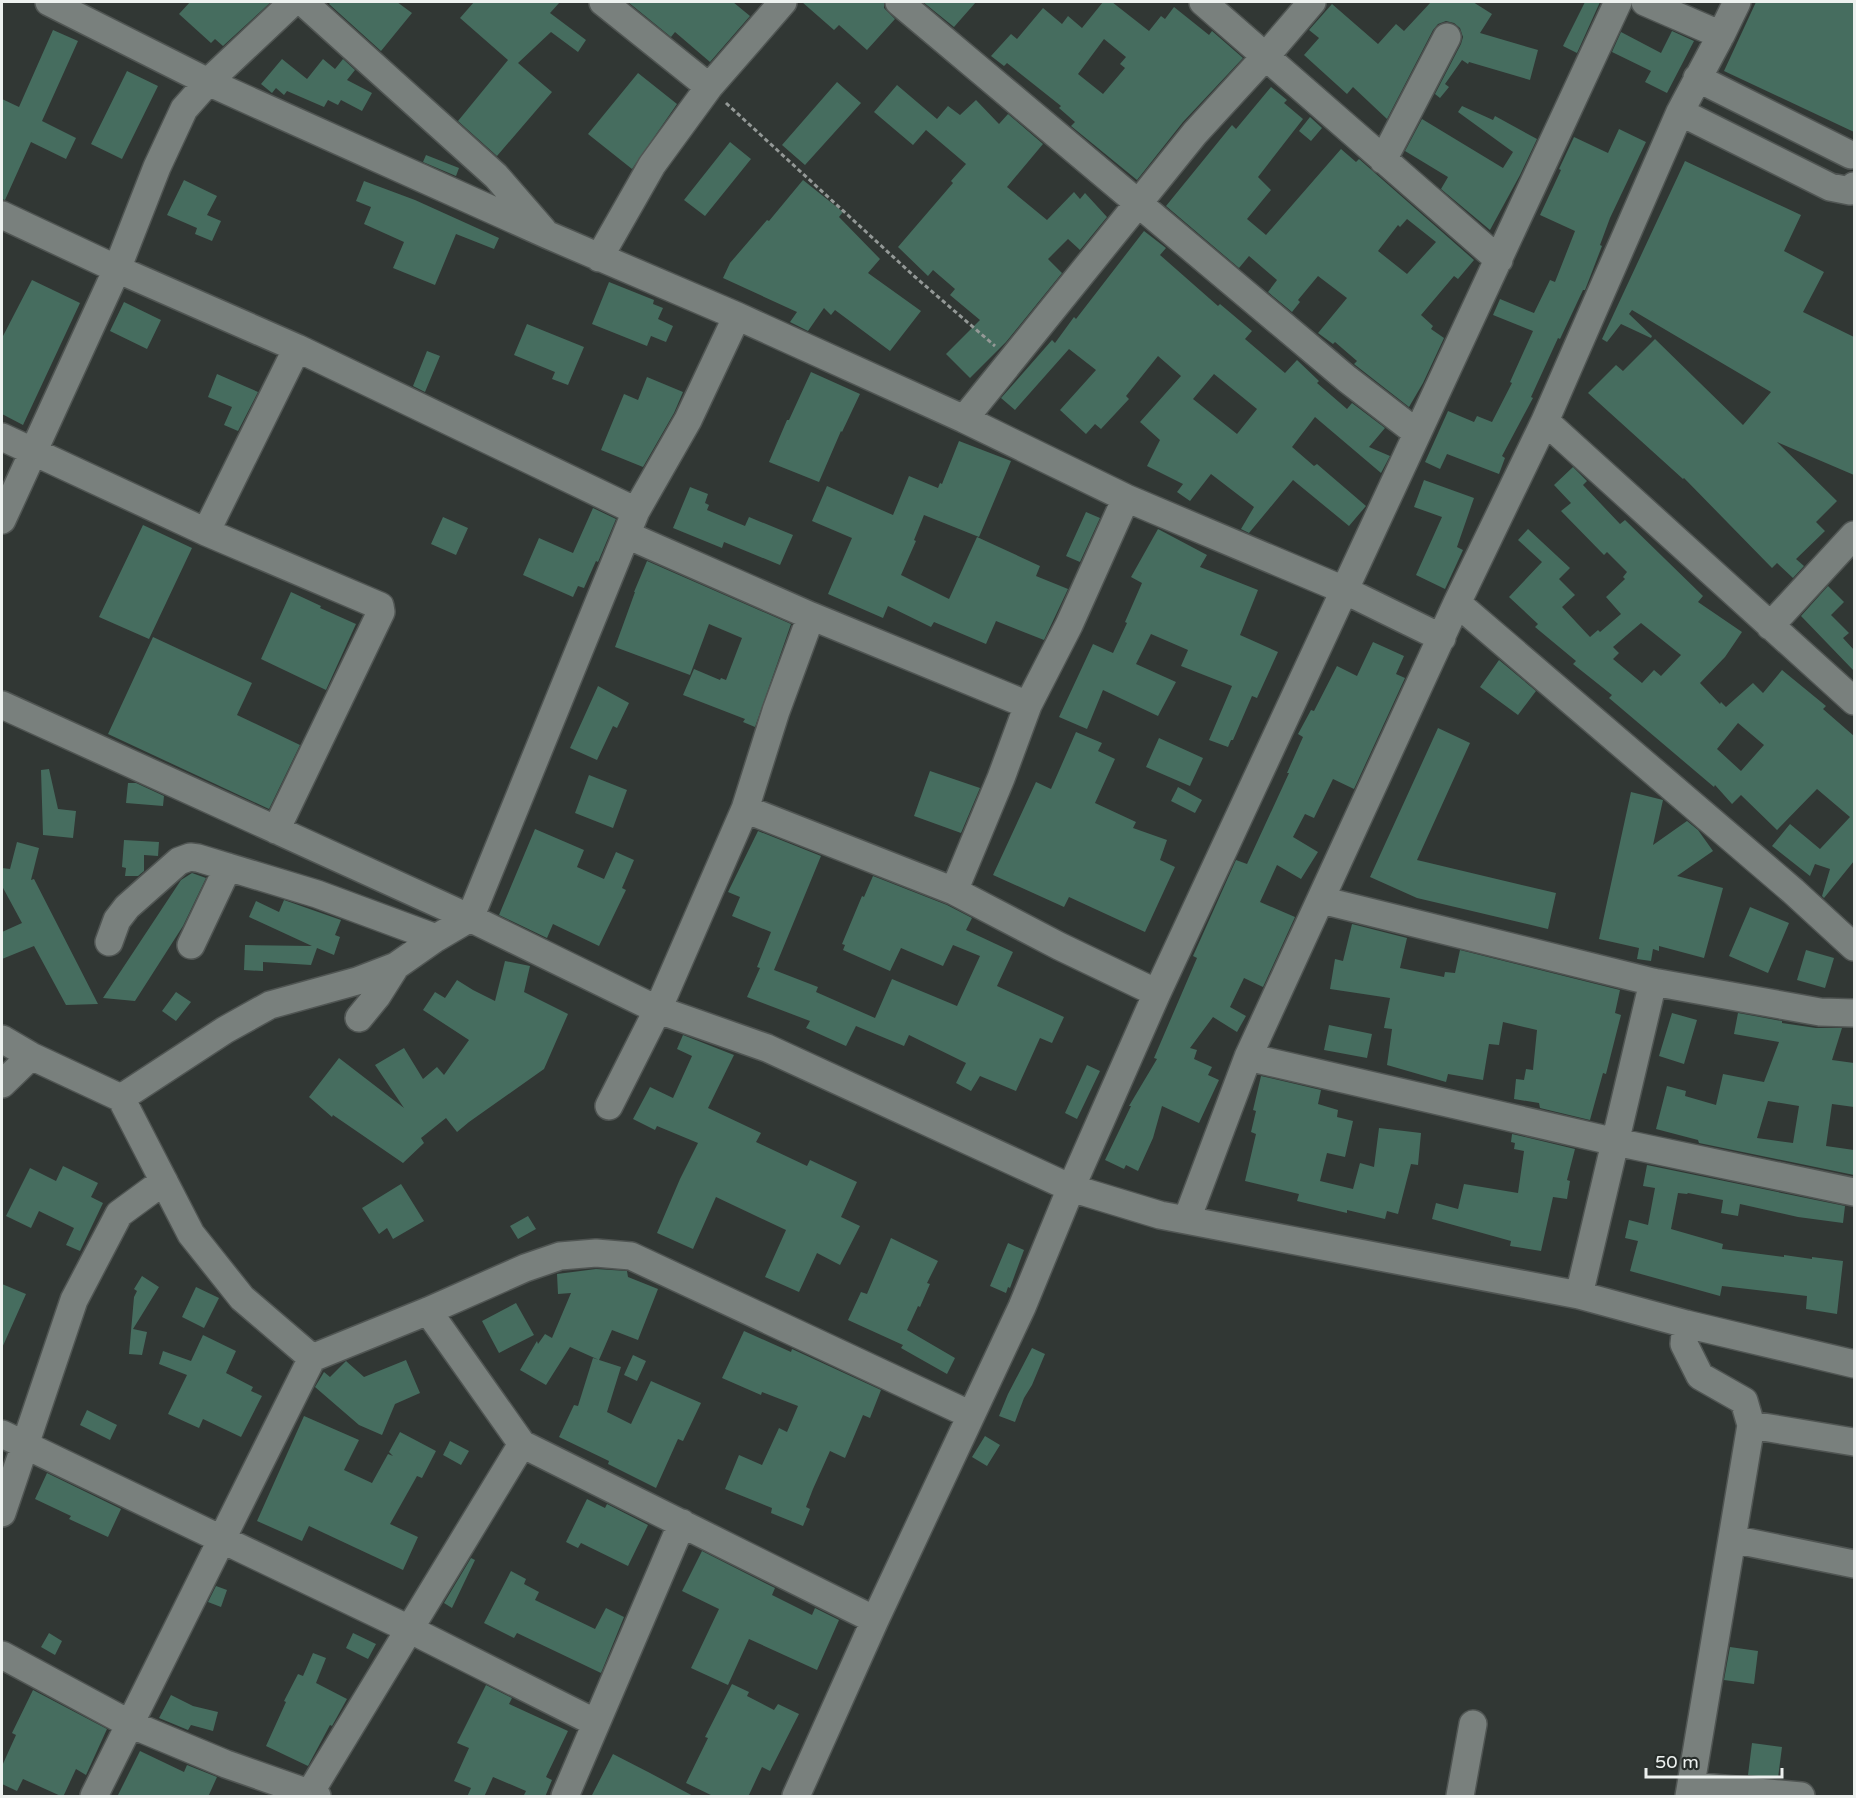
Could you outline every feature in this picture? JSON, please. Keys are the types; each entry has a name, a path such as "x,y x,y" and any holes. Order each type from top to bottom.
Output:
{"street":[{"path":"49,2 208,82 548,236 737,316 964,419 1126,498 1344,590 1442,638"},
{"path":"2,520 117,269 157,167 184,109 208,82 293,2"},
{"path":"303,2 496,176 548,236"},
{"path":"603,2 709,87"},
{"path":"599,258 652,165 709,87 783,2"},
{"path":"900,2 1347,379 1417,433"},
{"path":"1203,2 1499,260"},
{"path":"964,419 1195,133 1312,2"},
{"path":"796,1797 875,1620 1022,1307 1071,1188 1157,993 1618,2"},
{"path":"1645,2 1721,35"},
{"path":"1187,1220 1248,1057 1457,603 1545,421 1680,112 1737,2"},
{"path":"1383,160 1447,37"},
{"path":"1697,78 1851,155"},
{"path":"1680,112 1830,188 1850,191 1854,186"},
{"path":"2,215 117,269 297,348 811,616 1028,705"},
{"path":"121,1098 225,1030 270,1005 357,981 396,966 470,918 631,523 688,420 737,316"},
{"path":"207,532 297,348"},
{"path":"1545,421 1854,701"},
{"path":"2,436 207,532 380,606 381,609 276,830"},
{"path":"954,891 1001,778 1028,705 1070,625 1126,498"},
{"path":"1770,626 1854,535"},
{"path":"1457,603 1793,891 1854,947"},
{"path":"609,1106 658,1009 745,809 776,711 811,616"},
{"path":"2,705 470,918 658,1009 766,1048 1071,1188 1160,1215 1579,1295 1686,1324 1854,1364"},
{"path":"745,809 954,891 1059,946 1157,993"},
{"path":"109,942 117,920 127,907 179,861 190,857 316,894 436,938"},
{"path":"191,945 228,867"},
{"path":"1321,900 1653,982 1820,1012 1854,1013"},
{"path":"359,1018 396,966"},
{"path":"1579,1295 1653,982"},
{"path":"2,1039 31,1056 121,1098 191,1234 242,1298 312,1358"},
{"path":"2,1084 31,1056"},
{"path":"1248,1057 1616,1142 1854,1192"},
{"path":"2,1513 13,1440 74,1300 119,1214 164,1181"},
{"path":"94,1797 312,1358 428,1311 525,1268 560,1256 596,1252 631,1256 970,1415"},
{"path":"428,1311 522,1444 875,1620"},
{"path":"1686,1324 1684,1344 1700,1376 1744,1401 1751,1425 1690,1791 1801,1797"},
{"path":"1751,1425 1854,1442"},
{"path":"13,1440 409,1629 596,1723"},
{"path":"2,1655 130,1724 226,1764 311,1795 522,1444"},
{"path":"565,1797 682,1523"},
{"path":"1732,1539 1854,1563"},
{"path":"1460,1797 1473,1724"}],"path":[{"path":"709,87 914,276 1012,362"}],"building":[{"path":"190,2 271,2 223,46 215,39 211,43 179,14"},
{"path":"331,2 397,2 412,13 381,51 329,4"},
{"path":"474,2 560,2 550,13 586,40 578,52 551,32 518,63 552,92 497,156 458,121 508,60 460,18"},
{"path":"628,2 733,2 750,16 710,62 675,32 671,37"},
{"path":"802,2 884,2 884,8 895,19 867,50 839,25 834,30"},
{"path":"923,2 976,2 954,27"},
{"path":"1103,2 1112,2 1149,31 1161,16 1165,19 1174,7 1209,35 1212,31 1243,58 1183,122 1137,180 1071,126 1075,122 1059,108 1061,106 1007,63 1004,66 991,56 1011,34 1017,39 1043,8 1062,24 1068,16 1082,28","holes":["1104,39 1126,57 1120,64 1125,68 1103,94 1078,74"]},
{"path":"1431,2 1473,2 1492,14 1480,33 1538,50 1530,80 1469,62 1468,64 1462,60 1445,84 1449,87 1440,98 1435,94 1463,37 1460,28 1446,21 1438,24 1433,30 1387,119 1353,87 1347,94 1304,55 1319,38 1309,30 1332,4 1378,44 1396,24 1404,31"},
{"path":"1585,2 1600,2 1577,53 1563,46"},
{"path":"1756,2 1854,2 1854,132 1724,71"},
{"path":"53,30 78,41 42,121 76,138 66,159 31,142 5,200 2,199 2,99 19,107"},
{"path":"1672,31 1694,41 1667,93 1645,82 1651,71 1612,52 1621,32 1661,53"},
{"path":"282,59 307,79 323,59 335,69 343,59 355,70 347,80 372,93 362,111 341,100 338,105 328,100 324,107 287,91 284,95 276,88 272,93 261,84"},
{"path":"127,71 158,86 122,159 91,144"},
{"path":"638,73 677,104 632,169 588,134"},
{"path":"837,82 861,103 805,165 782,145"},
{"path":"897,85 937,119 948,106 960,115 976,100 999,124 1008,114 1043,144 1007,187 1047,220 1074,192 1080,199 1085,193 1107,217 1080,250 1068,239 1048,259 1062,273 1006,342 970,378 946,354 980,320 950,295 955,289 933,270 928,276 898,247 953,183 951,181 966,164 926,130 913,145 874,112"},
{"path":"1271,87 1287,100 1284,103 1303,119 1258,177 1271,190 1247,219 1266,235 1341,149 1356,162 1359,159 1474,260 1458,279 1454,276 1421,315 1433,326 1431,329 1444,338 1409,407 1354,364 1357,361 1335,342 1333,344 1318,333 1347,298 1318,276 1298,300 1300,302 1292,312 1268,292 1277,280 1249,256 1239,268 1166,206 1232,125 1236,129","holes":["1407,219 1436,242 1407,274 1378,251 1398,225 1400,227"]},
{"path":"1462,106 1493,120 1495,116 1537,139 1490,230 1441,189 1448,177 1405,151 1422,119 1503,168 1513,152 1458,112"},
{"path":"1310,117 1322,128 1311,141 1299,131"},
{"path":"1619,129 1646,142 1610,218 1585,290 1560,339 1558,338 1531,397 1533,398 1502,456 1505,458 1499,474 1447,454 1440,469 1425,462 1448,411 1474,422 1477,416 1492,422 1512,383 1510,382 1533,331 1493,315 1500,299 1534,313 1550,280 1555,282 1575,231 1540,215 1561,170 1559,169 1574,137 1608,153"},
{"path":"730,142 751,159 705,216 684,200"},
{"path":"426,155 459,168 456,176 423,162"},
{"path":"1685,161 1801,215 1784,251 1824,272 1803,312 1854,337 1854,475 1777,442 1837,501 1816,522 1825,531 1796,559 1804,566 1793,578 1777,563 1772,568 1684,478 1588,393 1616,365 1623,371 1655,339 1743,425 1771,392 1632,310 1629,314 1652,336 1651,338 1621,324 1607,342 1602,339"},
{"path":"184,180 217,196 207,215 221,221 212,241 195,234 197,228 167,215"},
{"path":"803,180 843,212 839,217 880,259 868,273 921,311 890,351 835,310 831,315 824,308 808,331 790,322 797,312 723,278 730,263"},
{"path":"364,181 415,200 499,238 494,249 456,234 435,285 393,268 404,242 364,224 371,207 356,201"},
{"path":"1144,231 1166,248 1160,255 1218,306 1220,304 1252,331 1245,339 1285,373 1297,360 1319,381 1317,383 1347,409 1352,403 1385,428 1369,447 1390,456 1381,473 1315,417 1292,447 1314,466 1317,464 1366,506 1349,526 1293,480 1249,533 1241,529 1254,507 1211,474 1190,501 1177,492 1183,484 1147,466 1160,440 1140,422 1181,376 1158,356 1126,396 1129,399 1101,429 1095,424 1086,434 1060,410 1096,370 1069,349 1015,410 1001,398 1052,340 1055,343 1074,317 1076,319","holes":["1214,374 1257,409 1237,434 1193,399"]},
{"path":"32,280 80,303 23,425 2,414 2,338"},
{"path":"609,282 654,300 653,304 663,308 658,319 673,326 666,342 651,336 647,346 592,324"},
{"path":"124,302 161,320 147,349 110,331"},
{"path":"527,324 584,347 568,385 552,379 555,372 514,355"},
{"path":"427,351 440,356 425,392 413,386"},
{"path":"811,372 860,394 819,482 769,462"},
{"path":"217,374 258,392 238,431 224,425 232,407 208,397"},
{"path":"647,377 683,392 674,413 643,467 601,450 624,394 638,400"},
{"path":"959,441 1011,461 979,537 924,515 914,540 916,541 901,575 949,599 977,537 1040,566 1036,576 1068,589 1044,640 996,621 986,644 934,622 931,627 888,606 883,618 828,594 852,538 812,521 827,486 893,515 909,476 938,488 940,483 942,484"},
{"path":"1573,467 1587,481 1583,485 1620,524 1625,520 1703,596 1698,602 1742,632 1725,657 1700,683 1720,704 1721,702 1726,707 1753,683 1763,693 1782,670 1826,706 1823,709 1854,736 1854,861 1824,898 1822,896 1830,869 1815,864 1810,876 1772,846 1790,824 1820,849 1850,817 1817,789 1777,830 1741,795 1732,804 1715,785 1714,787 1609,698 1612,695 1573,664 1576,661 1535,627 1538,624 1509,597 1542,562 1518,540 1528,529 1570,568 1559,579 1575,595 1562,607 1590,637 1598,630 1600,632 1621,614 1606,597 1625,579 1623,577 1627,572 1607,552 1604,555 1561,511 1571,503 1554,485","holes":["1641,623 1681,655 1661,676 1654,670 1642,683 1613,659 1619,653 1613,647","1738,723 1764,745 1741,771 1717,749"]},
{"path":"1424,480 1474,498 1457,547 1463,550 1445,589 1416,575 1442,517 1414,507"},
{"path":"690,487 708,494 705,503 709,505 707,510 745,526 749,517 793,535 780,565 724,542 722,548 673,528"},
{"path":"593,508 616,519 584,588 578,586 573,597 523,575 539,538 573,553"},
{"path":"1086,512 1100,518 1080,562 1066,556"},
{"path":"443,517 468,528 456,555 431,544"},
{"path":"143,525 192,548 149,639 99,617"},
{"path":"1158,529 1207,555 1200,567 1258,590 1240,635 1278,652 1257,698 1252,696 1228,747 1209,740 1232,686 1181,666 1188,650 1151,634 1136,664 1176,682 1158,716 1103,690 1087,729 1059,717 1093,644 1113,653 1142,583 1131,577"},
{"path":"647,561 791,624 755,727 743,722 745,719 683,695 694,669 720,680 721,678 726,680 742,638 709,624 690,675 615,647"},
{"path":"1828,586 1844,602 1831,615 1849,633 1843,638 1854,650 1854,671 1801,616"},
{"path":"291,592 356,624 326,690 261,659"},
{"path":"153,637 252,683 237,715 300,745 269,809 108,734"},
{"path":"1373,642 1404,656 1396,674 1405,678 1354,789 1333,779 1314,818 1305,814 1293,837 1318,852 1301,879 1277,865 1260,902 1295,917 1263,987 1244,978 1230,1007 1246,1016 1237,1032 1213,1017 1190,1048 1197,1050 1194,1059 1212,1067 1208,1075 1219,1080 1199,1123 1162,1106 1153,1138 1138,1171 1126,1165 1124,1169 1105,1160 1131,1106 1129,1106 1157,1059 1154,1058 1197,958 1193,956 1236,860 1247,864 1289,773 1287,773 1303,737 1298,734 1311,710 1314,711 1337,666 1357,676"},
{"path":"1499,660 1536,691 1518,715 1480,687"},
{"path":"598,686 629,703 617,728 613,726 597,760 570,748"},
{"path":"1438,728 1470,743 1417,860 1556,893 1548,929 1417,898 1370,877"},
{"path":"1076,732 1102,743 1098,751 1115,759 1095,803 1136,822 1133,828 1167,840 1160,860 1175,867 1145,932 1069,897 1064,907 993,875 1036,782 1051,789"},
{"path":"1159,738 1203,758 1190,786 1146,767"},
{"path":"49,769 58,809 76,811 73,838 43,835 41,770"},
{"path":"930,771 980,788 961,833 914,816"},
{"path":"589,775 627,790 613,828 575,813"},
{"path":"128,783 136,783 164,796 163,806 126,803"},
{"path":"1178,787 1202,800 1195,813 1171,801"},
{"path":"1631,792 1663,800 1653,845 1687,821 1698,830 1713,851 1677,876 1723,888 1704,958 1659,946 1659,951 1653,949 1651,961 1637,959 1639,948 1599,939"},
{"path":"535,829 584,850 577,867 604,879 616,852 634,860 622,888 626,890 599,946 553,924 547,938 499,915"},
{"path":"758,831 821,856 774,970 818,987 816,992 875,1018 892,979 957,1006 980,956 953,945 943,966 901,948 890,971 843,950 845,945 842,944 873,876 947,905 972,918 966,930 1013,952 997,986 1064,1017 1052,1043 1040,1038 1016,1091 980,1076 971,1091 956,1083 966,1063 909,1035 904,1046 856,1026 846,1046 806,1028 810,1021 747,997 760,968 757,967 771,932 732,916 740,897 728,892"},
{"path":"124,840 159,842 158,856 144,855 144,871 138,876 125,876 126,868 122,867"},
{"path":"17,842 39,848 31,880 34,879 98,1004 66,1005 34,946 2,959 2,932 22,923 2,886 2,868 10,869"},
{"path":"192,873 206,878 183,926 135,1001 103,998 181,880"},
{"path":"284,900 341,920 335,935 340,937 334,955 317,948 311,965 263,962 263,971 244,970 245,945 312,946 249,917 256,901 279,912"},
{"path":"1750,907 1789,923 1768,973 1729,956"},
{"path":"1352,924 1407,938 1400,968 1444,977 1445,972 1455,973 1460,950 1620,990 1615,1013 1621,1015 1606,1074 1603,1073 1590,1120 1540,1108 1539,1103 1514,1099 1516,1079 1524,1080 1526,1069 1533,1070 1537,1030 1503,1022 1499,1045 1489,1044 1483,1080 1448,1074 1446,1082 1387,1065 1392,1029 1384,1028 1390,998 1330,989 1335,959 1343,961"},
{"path":"1806,950 1834,958 1825,988 1797,980"},
{"path":"505,961 530,966 524,992 568,1014 544,1069 457,1132 446,1118 421,1138 424,1143 403,1163 333,1115 332,1117 309,1097 339,1058 404,1108 375,1065 404,1048 423,1079 437,1067 444,1075 469,1040 423,1010 435,992 445,998 457,980 495,1001"},
{"path":"176,992 191,1002 176,1021 162,1011"},
{"path":"1672,1013 1697,1020 1684,1064 1659,1056"},
{"path":"1738,1013 1816,1028 1842,1028 1832,1060 1854,1063 1854,1107 1832,1104 1826,1146 1854,1150 1854,1175 1699,1143 1698,1140 1656,1129 1667,1086 1686,1091 1685,1096 1716,1105 1723,1074 1764,1082 1779,1042 1734,1034","holes":["1768,1101 1799,1106 1793,1143 1757,1138"]},
{"path":"1329,1025 1372,1034 1367,1058 1324,1050"},
{"path":"683,1035 734,1055 708,1108 761,1133 756,1142 807,1166 810,1160 857,1182 841,1217 860,1226 840,1265 817,1253 799,1292 765,1277 786,1230 716,1197 693,1249 657,1233 698,1143 657,1126 655,1130 633,1119 650,1087 673,1098 692,1056 677,1049"},
{"path":"1087,1065 1100,1071 1077,1119 1065,1113"},
{"path":"1261,1076 1321,1090 1318,1104 1338,1110 1337,1117 1353,1121 1345,1157 1327,1153 1320,1181 1353,1189 1360,1163 1374,1167 1379,1128 1421,1133 1418,1165 1411,1164 1398,1214 1387,1211 1385,1219 1347,1210 1347,1213 1297,1201 1299,1194 1245,1181 1256,1134 1251,1132 1256,1111 1253,1110"},
{"path":"1512,1134 1575,1149 1567,1180 1570,1181 1567,1199 1553,1197 1541,1251 1510,1246 1511,1241 1432,1219 1436,1203 1458,1209 1464,1184 1518,1193 1524,1151 1514,1149 1515,1143 1511,1142"},
{"path":"1647,1165 1845,1206 1843,1223 1798,1217 1740,1204 1738,1216 1721,1213 1723,1200 1678,1193 1671,1229 1723,1244 1722,1249 1784,1257 1784,1255 1843,1261 1837,1314 1806,1309 1807,1296 1722,1286 1720,1296 1630,1271 1638,1241 1625,1238 1629,1220 1648,1225 1655,1188 1643,1186"},
{"path":"63,1166 98,1183 91,1197 103,1203 80,1251 66,1245 74,1228 39,1211 31,1228 6,1216 30,1168 56,1181"},
{"path":"401,1184 424,1221 393,1239 387,1228 379,1234 362,1208"},
{"path":"528,1216 536,1229 518,1239 510,1226"},
{"path":"891,1238 938,1261 927,1283 930,1284 920,1307 918,1306 907,1330 955,1358 947,1374 901,1348 903,1345 848,1320 861,1292 867,1294"},
{"path":"1008,1243 1024,1250 1006,1293 990,1286"},
{"path":"596,1269 627,1271 628,1277 658,1289 638,1340 612,1330 599,1360 570,1347 546,1385 520,1370 537,1341 538,1344 545,1334 552,1338 571,1293 558,1294 557,1274"},
{"path":"142,1276 159,1287 133,1329 147,1332 142,1355 129,1354 134,1297 137,1291 134,1289"},
{"path":"2,1284 26,1294 2,1348"},
{"path":"196,1287 219,1298 204,1328 182,1317"},
{"path":"516,1303 534,1335 499,1353 482,1321"},
{"path":"744,1331 791,1352 792,1349 881,1390 870,1418 863,1415 845,1458 830,1451 806,1507 810,1509 803,1526 771,1513 772,1508 725,1489 739,1455 762,1465 779,1428 787,1432 798,1406 762,1392 761,1395 722,1378"},
{"path":"203,1335 236,1351 226,1373 253,1387 251,1391 262,1396 241,1437 203,1419 199,1428 168,1414 187,1375 159,1364 163,1351 191,1361"},
{"path":"1032,1348 1045,1354 1015,1422 999,1416"},
{"path":"633,1355 646,1361 637,1381 624,1375"},
{"path":"593,1358 621,1367 607,1412 631,1424 651,1381 701,1403 683,1441 678,1439 656,1488 608,1464 609,1461 559,1437 574,1405 578,1406"},
{"path":"406,1360 420,1393 395,1404 382,1435 359,1425 315,1387 324,1372 330,1377 346,1361 364,1377"},
{"path":"87,1410 117,1425 110,1440 80,1425"},
{"path":"304,1416 359,1440 344,1470 372,1483 388,1454 393,1456 389,1452 400,1432 436,1451 422,1478 417,1476 390,1524 418,1537 403,1570 309,1526 302,1541 257,1521"},
{"path":"985,1436 1000,1445 987,1466 972,1457"},
{"path":"450,1441 469,1451 461,1465 443,1455"},
{"path":"47,1473 121,1509 108,1537 69,1519 71,1516 35,1499"},
{"path":"587,1499 605,1508 607,1504 648,1525 628,1566 581,1543 578,1548 566,1542"},
{"path":"702,1551 775,1588 772,1595 812,1615 815,1608 839,1620 817,1670 749,1639 728,1685 691,1668 719,1609 682,1591"},
{"path":"471,1558 475,1560 452,1608 444,1603"},
{"path":"511,1571 526,1579 524,1584 539,1592 535,1600 595,1629 606,1608 624,1617 601,1673 517,1633 514,1638 484,1623"},
{"path":"216,1586 227,1590 221,1607 208,1602"},
{"path":"49,1633 62,1641 55,1655 41,1647"},
{"path":"353,1633 376,1644 368,1659 346,1648"},
{"path":"1730,1647 1758,1651 1754,1684 1724,1680"},
{"path":"313,1653 326,1658 316,1683 347,1699 308,1766 266,1746 286,1702 284,1701 298,1674 303,1676"},
{"path":"732,1684 749,1692 747,1696 774,1710 778,1704 799,1714 770,1771 762,1767 748,1797 715,1797 686,1783 708,1738 705,1737"},
{"path":"486,1685 512,1698 509,1704 568,1731 546,1777 552,1780 545,1797 523,1797 526,1791 493,1777 484,1797 467,1797 471,1788 454,1781 469,1748 457,1743"},
{"path":"33,1690 107,1729 86,1775 76,1769 63,1797 23,1779 17,1791 2,1784 2,1766 16,1735 12,1733"},
{"path":"171,1695 193,1706 218,1712 213,1731 191,1725 188,1730 159,1718"},
{"path":"1752,1743 1782,1747 1778,1778 1748,1775"},
{"path":"140,1751 184,1772 187,1765 217,1777 208,1797 117,1797"},
{"path":"613,1754 650,1773 695,1797 591,1797"}]}
